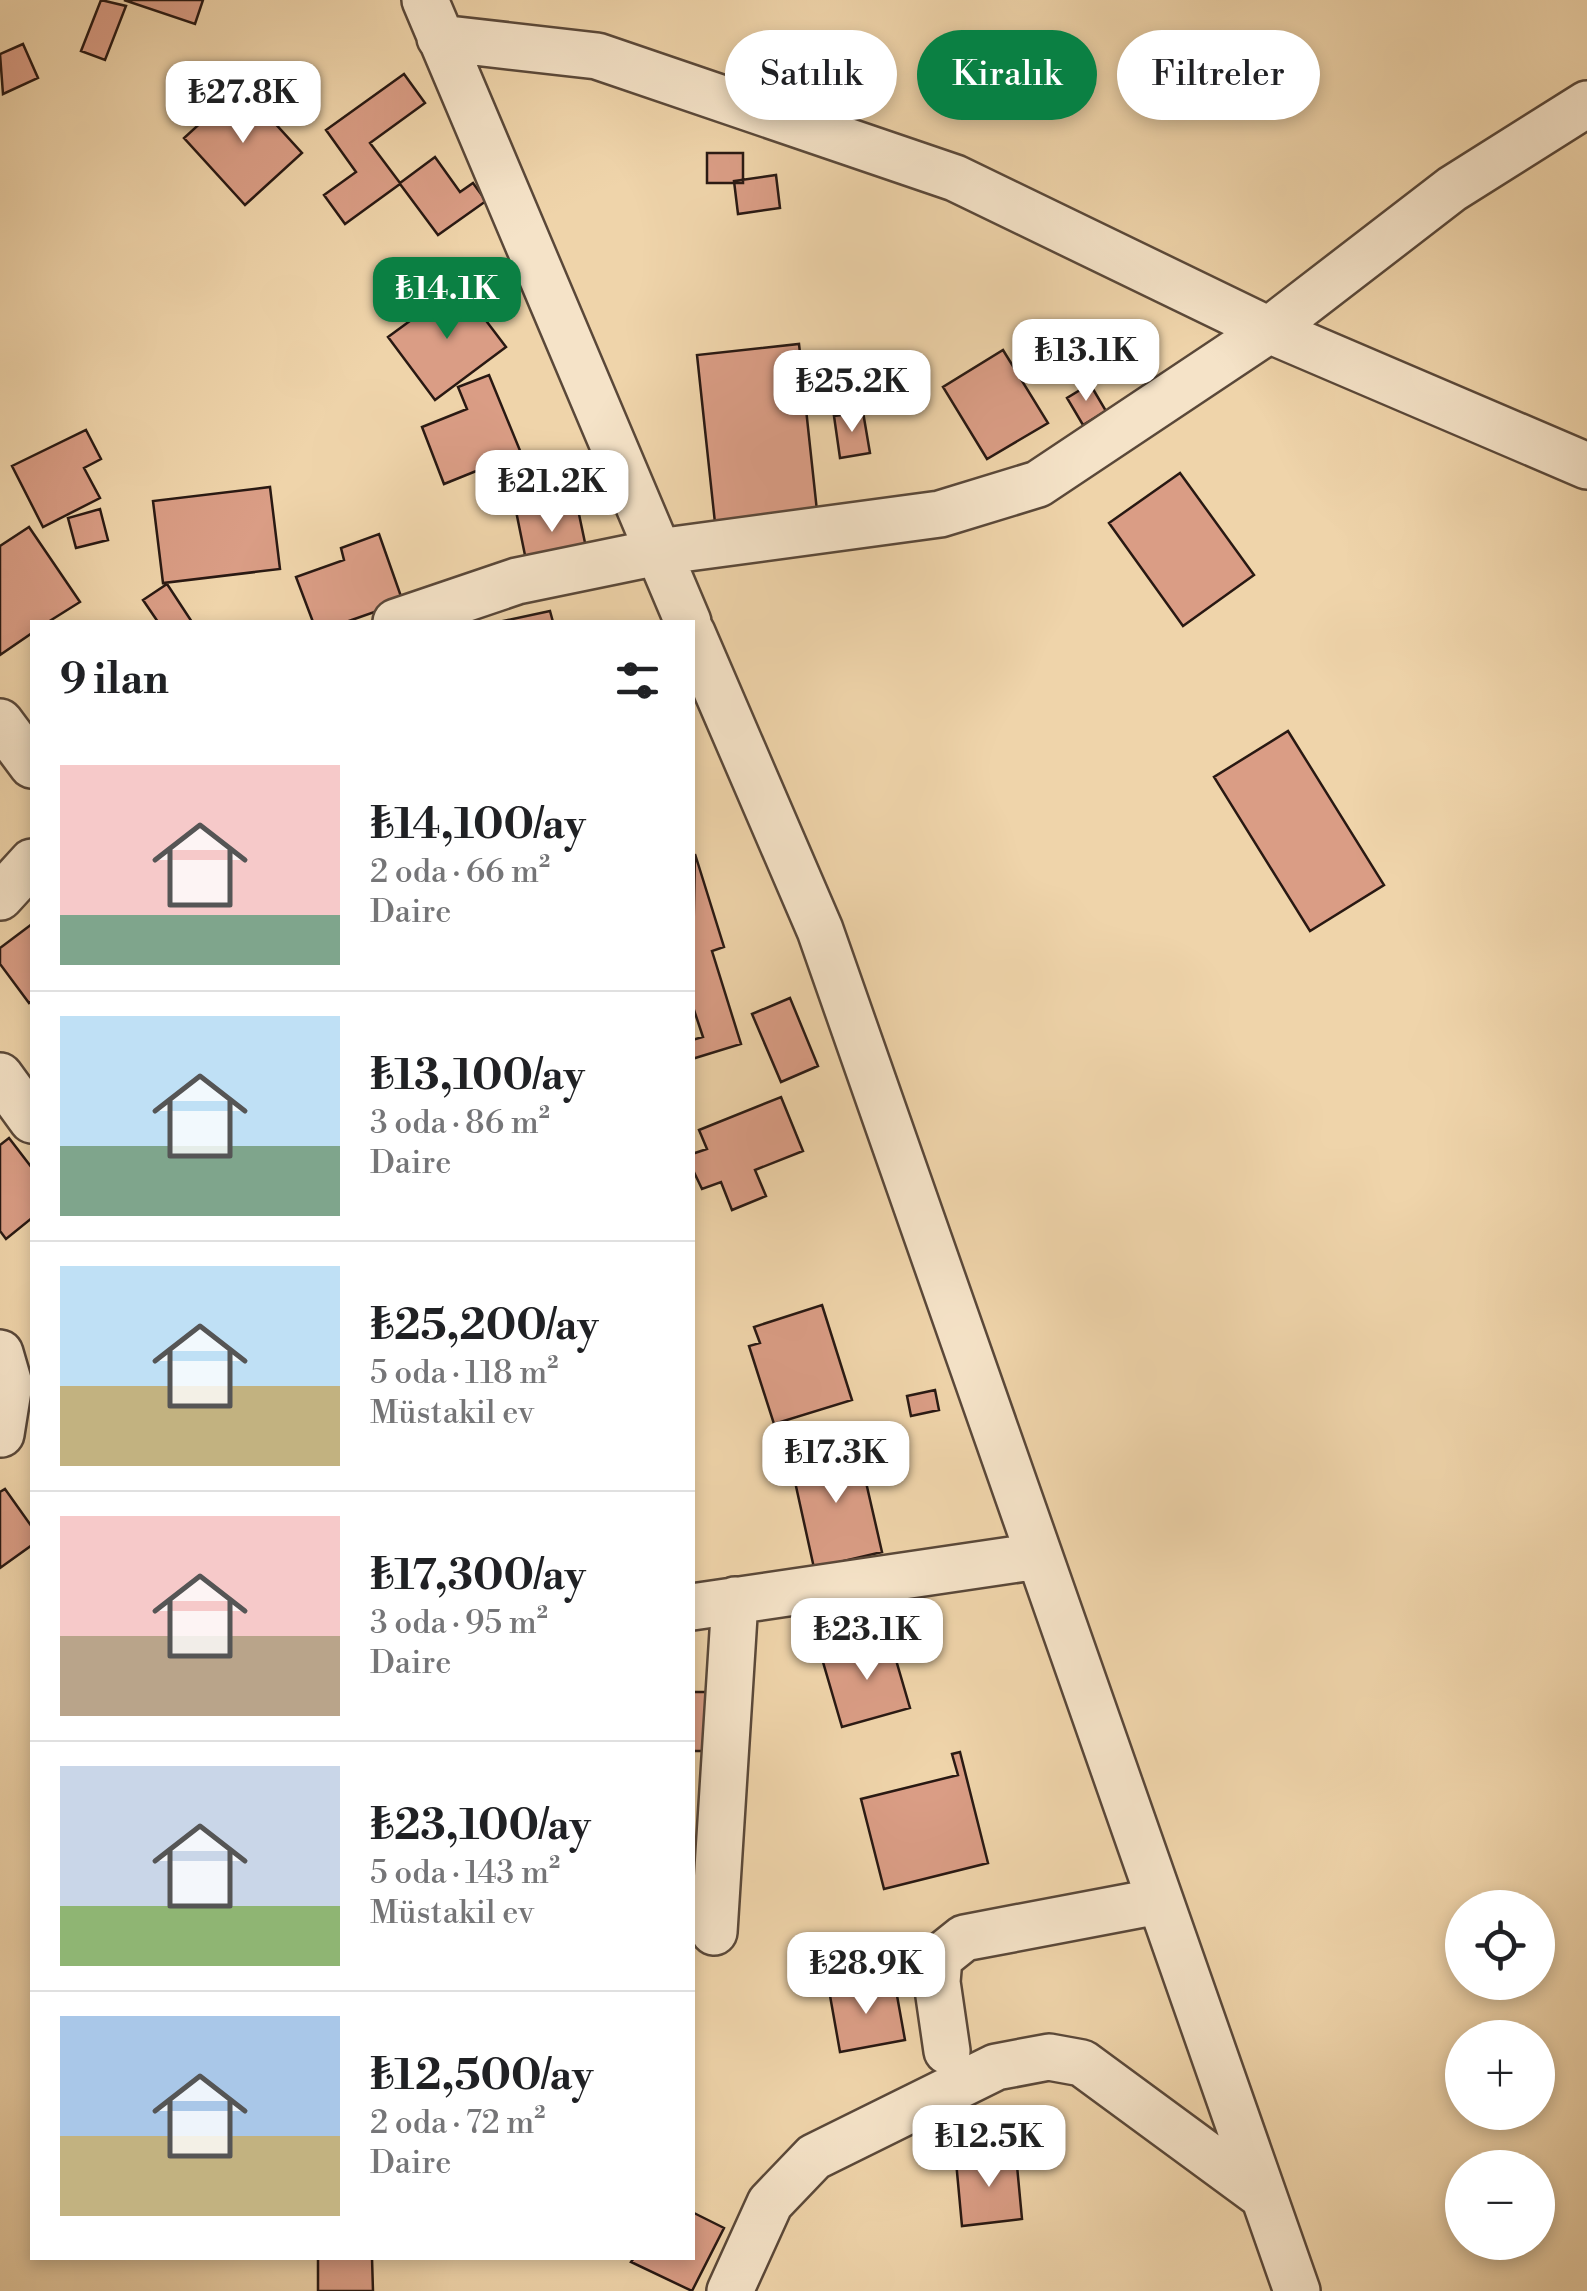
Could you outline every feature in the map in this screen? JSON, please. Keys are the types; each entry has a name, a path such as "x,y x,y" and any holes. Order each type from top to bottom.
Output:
{"street":[{"path":"433,19 597,56 955,178 1269,330 1587,466"},
{"path":"433,19 687,620"},
{"path":"402,620 517,581 658,552 940,514 1038,484 1269,330 1452,190 1587,104"},
{"path":"695,640 820,930 1297,2291"},
{"path":"0,722 30,762"},
{"path":"0,897 30,864"},
{"path":"0,1076 30,1117"},
{"path":"0,1353 8,1384 1,1434"},
{"path":"714,1932 714,1603 1039,1556"},
{"path":"947,2051 936,1982 939,1958 964,1938 1159,1902"},
{"path":"730,2291 770,2202 814,2158 996,2066 1049,2057 1082,2063 1262,2196"}],"building":[{"path":"101,0 126,6 105,60 81,51"},
{"path":"124,0 203,0 195,24"},
{"path":"23,44 38,78 3,94 0,54"},
{"path":"404,74 425,103 370,143 400,183 435,157 460,192 473,183 486,201 438,235 400,184 345,224 324,195 356,172 326,130"},
{"path":"241,86 302,153 245,205 184,138"},
{"path":"707,153 743,153 743,183 707,183"},
{"path":"776,175 780,208 738,214 734,181"},
{"path":"459,285 506,347 435,400 388,337"},
{"path":"799,344 817,511 715,523 697,355"},
{"path":"1003,350 1048,423 987,459 943,387"},
{"path":"489,375 521,453 444,484 422,427 467,409 458,387"},
{"path":"1090,384 1106,411 1083,425 1067,398"},
{"path":"863,412 870,453 840,458 834,416"},
{"path":"86,430 101,459 84,468 100,498 43,527 12,466"},
{"path":"576,461 581,482 511,498 506,477"},
{"path":"1180,473 1254,575 1183,626 1109,523"},
{"path":"270,487 280,569 163,583 153,501"},
{"path":"576,500 588,557 528,570 516,511"},
{"path":"100,509 108,540 76,548 68,518"},
{"path":"29,527 80,602 51,620 30,620 30,634 0,655 0,546"},
{"path":"379,534 403,602 352,620 312,620 296,577 344,560 341,548"},
{"path":"167,584 191,620 157,620 143,600"},
{"path":"550,611 552,620 508,620"},
{"path":"1288,731 1384,885 1310,931 1214,777"},
{"path":"695,854 724,947 712,951 741,1044 695,1058 695,1039 703,1037 695,1013"},
{"path":"30,926 29,1003 0,964 0,948"},
{"path":"790,998 818,1066 781,1082 752,1014"},
{"path":"781,1097 803,1151 755,1170 766,1196 732,1210 721,1182 702,1189 695,1174 695,1153 707,1149 699,1130"},
{"path":"9,1138 30,1165 30,1220 6,1239 0,1231 0,1145"},
{"path":"822,1305 852,1400 774,1424 749,1346 760,1343 754,1327"},
{"path":"935,1390 939,1410 911,1416 907,1396"},
{"path":"857,1443 882,1552 814,1568 790,1459"},
{"path":"5,1489 30,1524 30,1546 0,1568 0,1492"},
{"path":"889,1636 910,1708 842,1727 823,1662 845,1656 843,1650"},
{"path":"695,1692 708,1692 707,1751 695,1751"},
{"path":"960,1752 988,1863 884,1889 861,1799 958,1775 952,1754"},
{"path":"873,1982 875,1994 896,1990 905,2040 840,2052 829,1990"},
{"path":"1016,2155 1022,2219 962,2226 956,2161"},
{"path":"695,2214 724,2228 692,2291 631,2262 695,2260"},
{"path":"318,2260 372,2260 373,2291 318,2291"}]}
